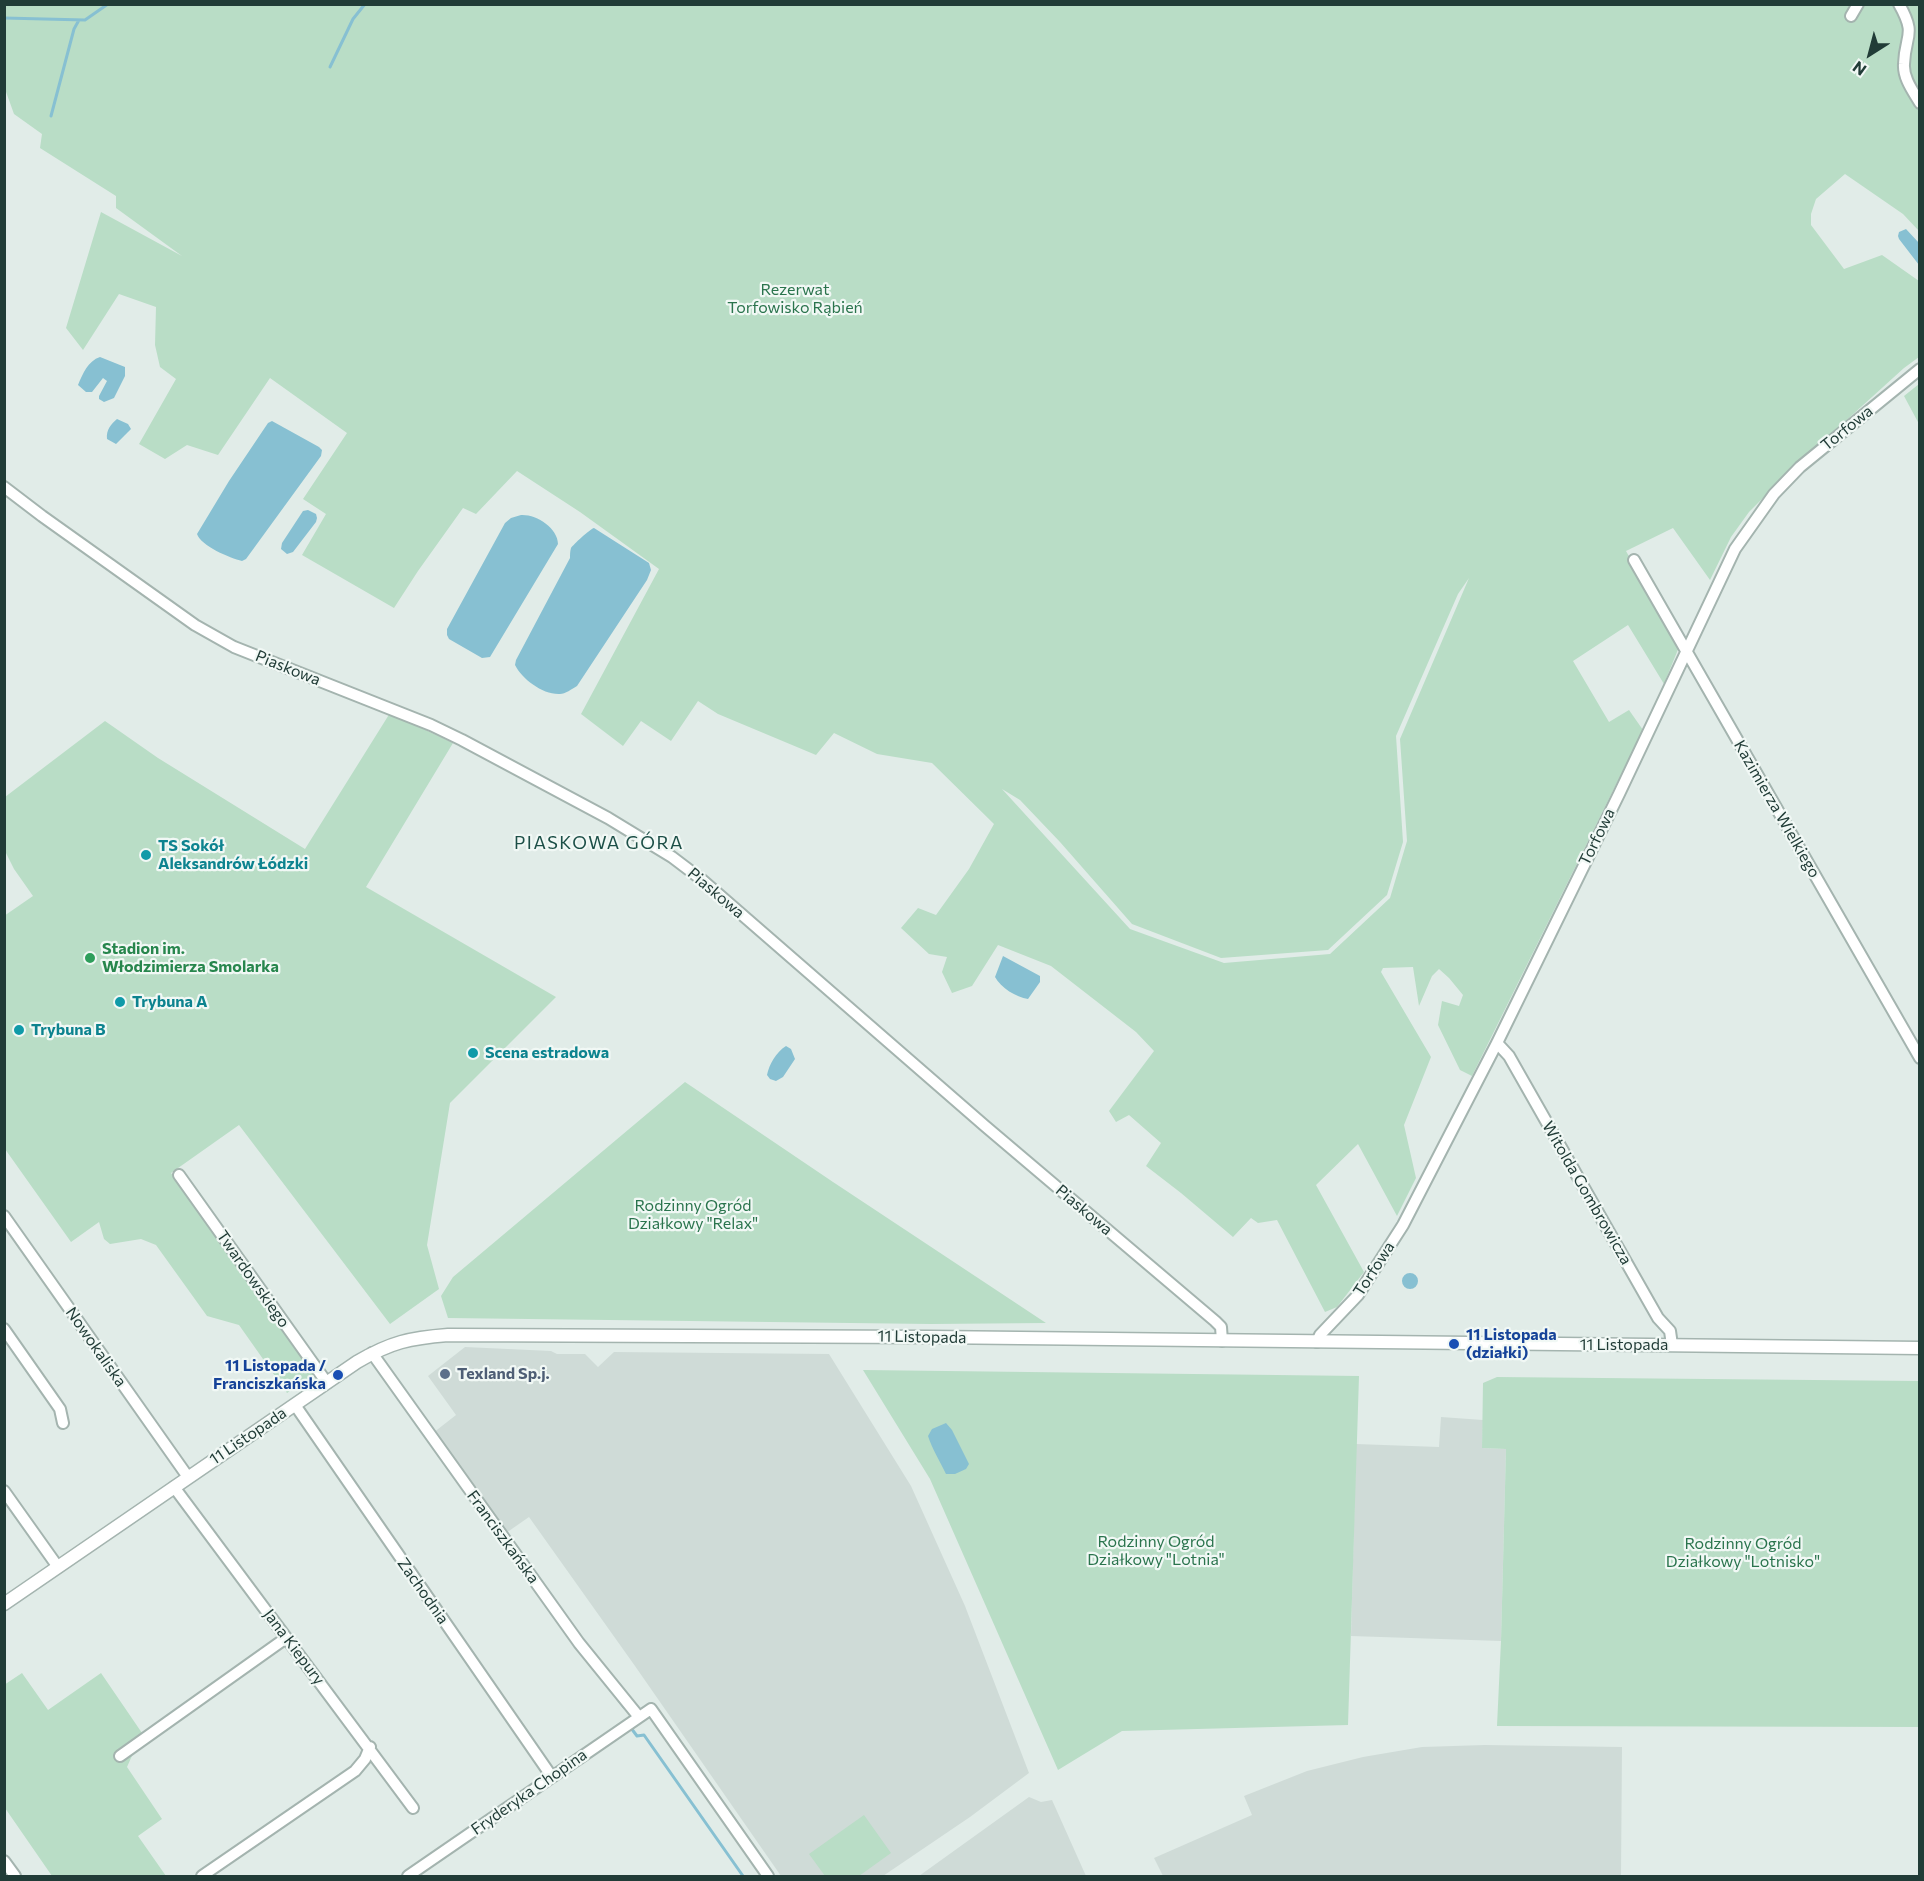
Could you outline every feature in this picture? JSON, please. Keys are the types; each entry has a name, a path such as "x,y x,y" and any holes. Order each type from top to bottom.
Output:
{"street":[{"path":"1851,16 1858,4"},
{"path":"1899,4 1908,20 1910,30 1904,65 1908,82 1920,103"},
{"name":"Torfowa","path":"1317,1342 1320,1335 1358,1295 1402,1224 1497,1043 1735,549 1774,494 1818,451 1920,369"},
{"name":"Piaskowa","path":"4,487 195,626 214,637 431,725 608,818 672,857 701,879 985,1126 1215,1321 1221,1327 1222,1341"},
{"name":"Kazimierza Wielkiego","path":"1634,560 1920,1058"},
{"name":"Witolda Gombrowicza","path":"1497,1043 1509,1056 1658,1317 1670,1331 1672,1346"},
{"name":"Twardowskiego","path":"179,1175 327,1383"},
{"name":"Nowokaliska","path":"4,1216 188,1477"},
{"path":"4,1329 60,1409 63,1423"},
{"name":"11 Listopada","path":"4,1604 327,1383 372,1353 398,1341 448,1335 930,1337 1920,1348"},
{"name":"Franciszkańska","path":"372,1353 579,1643 639,1717"},
{"name":"Zachodnia","path":"295,1405 552,1777"},
{"name":"Jana Kiepury","path":"174,1487 370,1747 413,1808"},
{"path":"4,1491 58,1567"},
{"path":"120,1756 286,1638"},
{"name":"Fryderyka Chopina","path":"408,1876 651,1709 768,1876"},
{"path":"202,1876 355,1771 365,1759 370,1747"},
{"path":"4,1862 15,1876"}],"shaded area":[{"path":"465,1347 585,1354 598,1367 614,1352 829,1354 911,1486 965,1606 1029,1773 970,1817 883,1876 781,1876 529,1517 506,1533 433,1433 456,1415 428,1376"},
{"path":"1441,1417 1483,1420 1482,1448 1506,1449 1501,1641 1351,1636 1356,1444 1439,1447"},
{"path":"1485,1745 1622,1747 1621,1876 1163,1876 1154,1858 1252,1815 1244,1796 1307,1771 1363,1757 1422,1747"},
{"path":"1029,1797 1041,1802 1052,1800 1086,1876 919,1876"}],"green space":[{"name":"Rezerwat Torfowisko Rąbień","path":"5,4 1919,5 1919,231 1903,214 1845,174 1816,199 1811,214 1811,225 1844,269 1882,255 1919,281 1919,357 1787,474 1749,512 1731,537 1710,580 1673,528 1626,551 1679,647 1664,684 1628,625 1573,661 1609,722 1629,710 1643,730 1472,1076 1460,1070 1438,1025 1442,1001 1459,1006 1463,995 1449,978 1439,969 1432,976 1419,1006 1413,967 1383,968 1381,972 1431,1057 1404,1125 1416,1178 1397,1216 1358,1144 1316,1185 1364,1272 1337,1307 1325,1312 1277,1220 1258,1223 1251,1218 1233,1237 1146,1166 1161,1143 1129,1115 1116,1122 1109,1111 1154,1051 1136,1032 1051,966 998,945 972,986 952,993 942,972 947,957 929,954 901,928 918,908 936,915 969,869 994,824 932,763 877,754 834,733 816,755 718,714 698,701 671,741 641,721 623,746 581,714 659,569 580,512 517,471 476,514 463,508 394,608 302,555 326,514 303,499 347,433 270,378 218,455 187,445 165,459 139,444 176,379 160,367 155,345 156,307 119,294 83,350 66,328 101,212 182,256 116,208 116,196 40,148 42,134 14,114 5,89","holes":["1469,578 1400,739 1407,841 1390,898 1330,954 1224,963 1130,929 1002,789 1020,800 1132,924 1221,958 1328,950 1387,895 1403,842 1396,736 1458,594"]},
{"path":"1919,384 1919,424 1904,396"},
{"path":"390,713 453,743 366,887 556,997 450,1103 427,1245 439,1289 390,1324 239,1125 171,1173 315,1374 287,1393 239,1325 207,1316 156,1245 141,1239 110,1244 104,1239 99,1222 71,1242 5,1149 4,916 33,896 14,869 5,851 5,797 105,721 158,758 305,849"},
{"name":"Rodzinny Ogród Działkowy \"Relax\"","path":"685,1082 1046,1323 931,1324 448,1318 441,1296 453,1277"},
{"name":"Rodzinny Ogród Działkowy \"Lotnia\"","path":"863,1370 1359,1376 1348,1725 1122,1731 1058,1770 930,1479"},
{"name":"Rodzinny Ogród Działkowy \"Lotnisko\"","path":"1497,1377 1919,1381 1919,1727 1497,1726 1506,1449 1482,1448 1483,1383"},
{"path":"22,1673 48,1710 101,1673 142,1733 127,1767 162,1819 138,1836 166,1876 52,1876 5,1808 4,1685"},
{"path":"864,1815 891,1853 859,1876 825,1876 809,1854"}],"water":[{"path":"1906,229 1919,243 1919,265 1899,239 1899,232"},
{"path":"100,357 125,367 125,376 114,398 104,402 99,399 107,381 103,378 92,392 86,392 78,385 89,364"},
{"path":"117,419 128,424 131,429 116,444 107,439 107,433"},
{"path":"272,421 319,447 322,450 321,456 246,559 242,561 210,547 197,534 229,481 268,423"},
{"path":"308,510 316,514 316,522 293,552 287,554 281,549 282,543 303,511"},
{"path":"521,515 533,517 545,523 554,533 558,544 490,657 482,658 449,639 447,629 505,523"},
{"path":"594,528 649,563 651,570 647,580 577,686 562,694 553,694 540,689 523,676 515,665 516,660 570,558 571,548"},
{"path":"1003,956 1040,976 1040,982 1028,999 1009,991 995,977"},
{"path":"786,1046 791,1049 795,1059 783,1077 776,1081 770,1079 767,1075 771,1063"},
{"path":"1407,1273 1413,1273 1418,1281 1416,1287 1407,1289 1402,1284 1402,1278"},
{"path":"946,1423 952,1430 969,1464 966,1469 955,1474 946,1474 928,1436 932,1429"}],"waterway":[{"path":"4,18 85,20 108,4"},
{"path":"330,67 353,19 365,4"},
{"path":"51,116 74,29 79,20"},
{"path":"618,1699 624,1707"},
{"path":"631,1728 637,1736 644,1735 743,1876"}],"place":[{"name":"TS Sokół Aleksandrów Łódzki","path":"146,855"},
{"name":"Stadion im. Włodzimierza Smolarka","path":"90,958"},
{"name":"Trybuna A","path":"120,1002"},
{"name":"Trybuna B","path":"19,1030"},
{"name":"Scena estradowa","path":"473,1053"},
{"name":"11 Listopada (działki)","path":"1454,1344"},
{"name":"Texland Sp.j.","path":"445,1374"},
{"name":"11 Listopada / Franciszkańska","path":"338,1375"}],"district":[{"name":"PIASKOWA GÓRA","path":"599,843"}]}
